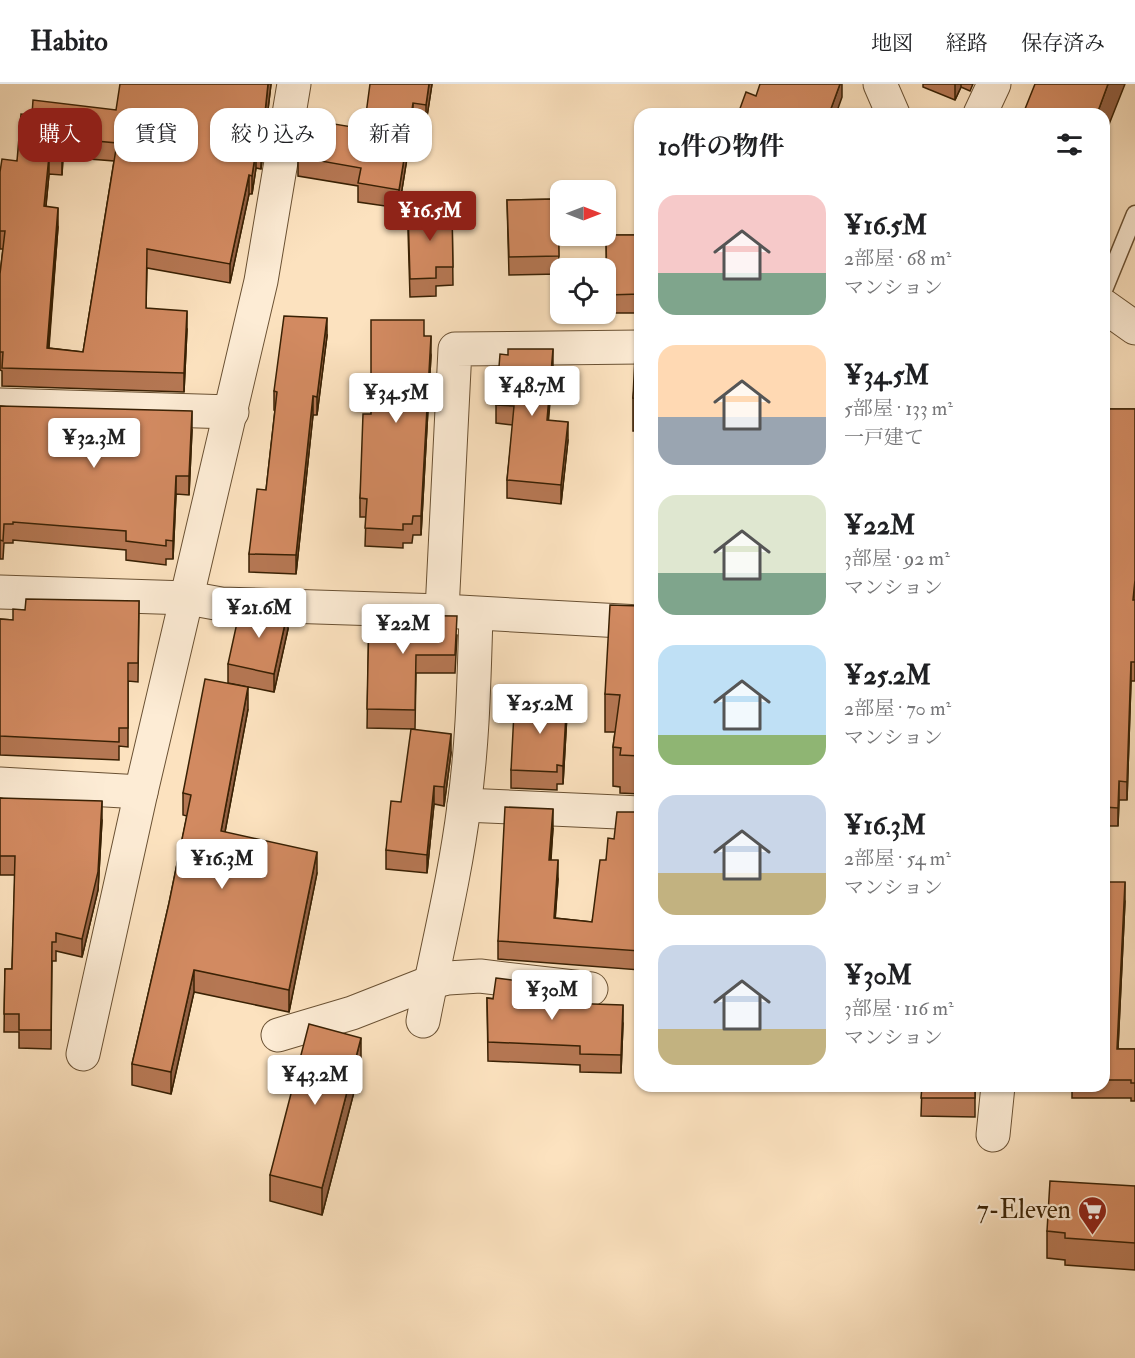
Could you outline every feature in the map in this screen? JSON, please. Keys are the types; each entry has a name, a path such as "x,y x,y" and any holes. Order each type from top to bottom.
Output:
{"street":[{"path":"83,1054 141,792 232,412 261,280 294,84"},
{"path":"880,84 890,108"},
{"path":"983,108 994,84"},
{"path":"1110,310 1135,328"},
{"path":"442,611 455,349 634,347"},
{"path":"0,405 232,412"},
{"path":"0,592 188,598 221,604 442,611 476,615 634,622"},
{"path":"423,1021 456,859 464,804 474,714 476,615"},
{"path":"0,784 141,792"},
{"path":"464,804 634,813"},
{"path":"278,1035 352,1013 431,982 480,976 591,989"},
{"path":"993,1135 997,1092"}],"lane":[{"path":"1110,275 1135,214"}],"building":[{"path":"120,84 268,84 265,108 210,108 210,162 254,162 252,176 249,175 230,264 147,249 146,308 187,311 184,373 2,368 0,274 5,231 0,231 0,172 2,159 17,161 18,149 18,162 48,162 44,206 58,208 47,348 83,352 114,161 198,162 198,108 116,108"},
{"path":"370,84 429,84 426,105 413,103 412,108 367,108"},
{"path":"760,84 840,84 831,108 740,108 746,92 756,96"},
{"path":"1035,84 1108,84 1099,108 1025,108"},
{"path":"33,100 99,108 32,108"},
{"path":"102,108 114,110 114,143 102,142"},
{"path":"336,124 348,126 348,162 404,162 399,190 358,183 361,168 327,162 336,162"},
{"path":"550,199 550,246 559,246 559,256 509,257 507,200"},
{"path":"452,210 453,267 436,267 436,278 410,279 408,211"},
{"path":"616,235 634,235 634,294 616,295 616,258 606,258 606,246 616,246"},
{"path":"284,316 327,318 317,397 313,396 296,555 249,554 257,489 266,490 277,392 274,391"},
{"path":"371,320 424,320 424,336 431,336 421,516 413,516 412,524 403,524 403,530 365,528 367,499 360,498 363,414 371,414"},
{"path":"508,349 553,349 547,420 568,422 561,485 507,480 514,406 496,405 500,354 508,355"},
{"path":"0,406 192,411 189,476 176,476 173,541 166,540 166,546 126,541 126,531 13,522 13,524 4,524 3,541 0,540"},
{"path":"1110,409 1135,409 1133,600 1135,600 1135,662 1131,662 1127,782 1119,781 1118,808 1110,807"},
{"path":"26,599 139,601 138,663 128,663 128,728 119,728 119,742 0,736 0,619 13,620 13,609 25,610"},
{"path":"252,605 288,610 274,674 228,664 238,618 249,620"},
{"path":"610,605 634,606 634,756 620,755 621,748 613,747 620,695 605,694"},
{"path":"369,615 457,616 455,655 416,655 415,710 367,709"},
{"path":"205,679 248,687 221,831 317,852 289,990 194,970 171,1072 132,1064 191,795 183,793"},
{"path":"534,694 567,696 563,766 557,765 557,772 511,770 514,712 533,714"},
{"path":"411,729 451,734 444,787 434,786 427,855 386,850 391,801 401,802"},
{"path":"0,798 102,801 98,872 82,939 56,933 56,942 52,942 51,1030 19,1030 19,1014 4,1014 5,969 12,969 15,856 0,856"},
{"path":"505,807 553,809 549,860 558,860 554,918 592,922 600,860 606,860 608,838 614,839 617,812 634,812 634,951 498,941"},
{"path":"1110,882 1125,882 1117,1049 1135,1049 1135,1083 1131,1083 1131,1080 1110,1080"},
{"path":"496,978 534,983 533,1002 623,1005 621,1055 580,1054 580,1046 488,1042 487,998 493,999"},
{"path":"309,1024 361,1038 322,1188 270,1175"},
{"path":"922,1092 975,1092 975,1098 921,1098"},
{"path":"1050,1181 1135,1186 1135,1243 1065,1238 1065,1233 1047,1231"}],"place":[{"name":"7-Eleven","path":"1092,1236"}]}
